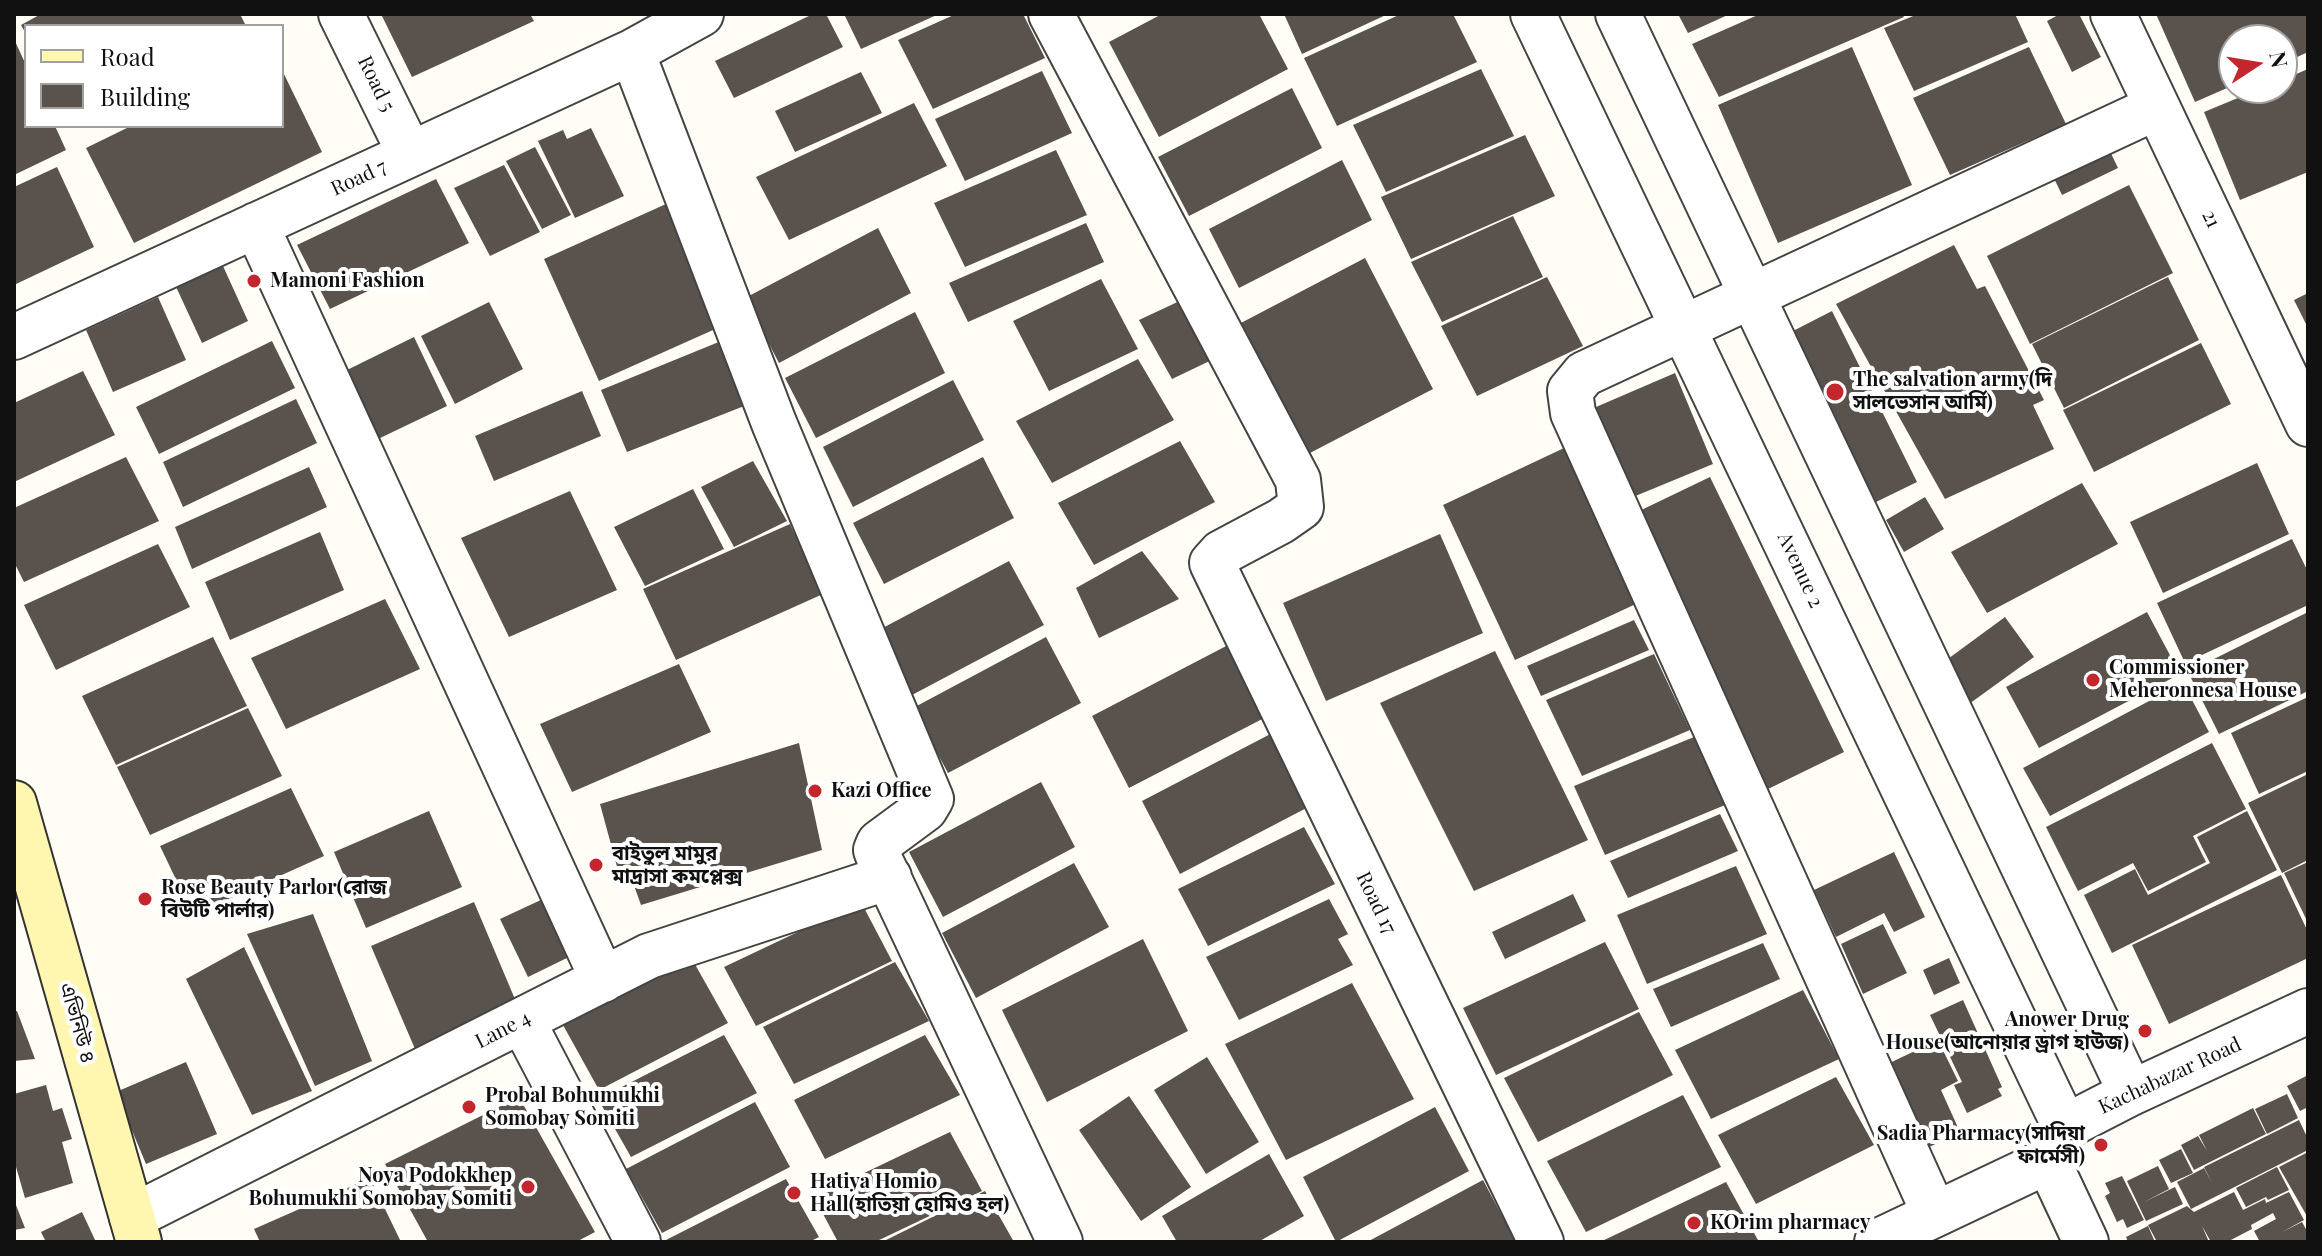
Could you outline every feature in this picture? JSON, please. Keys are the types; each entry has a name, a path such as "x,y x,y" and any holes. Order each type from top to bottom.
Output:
{"street":[{"name":"Road 5","path":"341,14 410,154"},
{"name":"Road 7","path":"14,337 632,52 701,14"},
{"name":"Road 17","path":"1051,14 1298,480 1301,507 1221,553 1212,563 1541,1242"},
{"name":"Avenue 2","path":"1533,14 1684,327 2056,1144 2086,1242"},
{"path":"1618,14 2131,1093"},
{"name":"21","path":"2113,14 2308,424"},
{"path":"632,52 774,423 931,799 925,809 879,843 876,850 1060,1242"},
{"path":"1934,1213 1573,413 1570,391 1584,374 2157,107"},
{"path":"256,225 603,980"},
{"name":"এভিনিউ ৪","path":"14,803 136,1229"},
{"name":"Lane 4","path":"136,1229 522,1020 649,956 889,877"},
{"name":"Kachabazar Road","path":"1877,1242 2056,1144 2131,1093 2308,1011"},
{"path":"522,1020 638,1242"}],"building":[{"path":"41,14 240,14 245,24 24,24 24,30 21,25"},
{"path":"381,14 530,14 534,21 412,77"},
{"path":"813,14 826,14 843,47 734,98 715,61"},
{"path":"844,14 939,14 861,49"},
{"path":"956,14 1023,14 1045,58 933,109 898,40"},
{"path":"1162,14 1259,14 1288,69 1159,137 1109,42"},
{"path":"1284,14 1388,14 1302,54"},
{"path":"1401,14 1453,14 1477,62 1337,126 1304,58"},
{"path":"1678,14 1730,14 1688,33"},
{"path":"1760,14 1902,14 1904,17 1719,97 1692,44"},
{"path":"1918,14 2015,14 2028,42 1914,91 1884,28"},
{"path":"2060,14 2079,14 2101,57 2072,72 2047,21"},
{"path":"2156,14 2308,14 2308,52 2298,57 2298,24 2218,24 2218,92 2195,102"},
{"path":"14,39 24,61 24,128 56,128 66,150 14,175"},
{"path":"1852,47 1912,185 1778,243 1718,105"},
{"path":"2029,47 2066,124 1950,175 1913,98"},
{"path":"1481,69 1514,136 1386,192 1353,125"},
{"path":"2308,69 2308,172 2240,200 2204,112 2223,104 2298,104 2298,73"},
{"path":"1042,71 1072,133 965,181 935,119"},
{"path":"861,72 882,113 795,152 775,111"},
{"path":"284,74 322,152 134,243 86,148 127,128 284,128"},
{"path":"1292,88 1322,148 1189,216 1158,157"},
{"path":"914,103 947,166 789,240 756,177"},
{"path":"591,128 624,196 575,218 538,141 563,130 567,139"},
{"path":"1525,135 1555,196 1411,259 1381,197"},
{"path":"2106,143 2118,168 2062,195 2050,170"},
{"path":"535,147 571,215 542,229 506,161"},
{"path":"1056,150 1087,215 965,267 934,203"},
{"path":"1342,160 1372,220 1239,288 1209,229"},
{"path":"504,165 540,232 490,256 454,188"},
{"path":"57,167 94,247 14,285 14,187"},
{"path":"436,179 469,243 330,309 297,245"},
{"path":"2129,185 2173,273 2030,344 1987,256"},
{"path":"666,204 722,326 599,381 544,259"},
{"path":"1513,216 1543,277 1442,322 1411,262"},
{"path":"1086,223 1104,262 968,322 949,283"},
{"path":"878,228 911,293 779,363 745,298"},
{"path":"1954,245 1977,289 1985,286 2044,400 2033,405 2054,449 1945,499 1836,304"},
{"path":"218,255 248,321 202,343 171,276"},
{"path":"1365,258 1433,389 1308,454 1239,324"},
{"path":"1547,277 1583,346 1477,396 1441,326"},
{"path":"2168,277 2199,340 2064,408 2032,344"},
{"path":"1101,279 1138,349 1049,391 1013,321"},
{"path":"2308,293 2308,328 2294,300"},
{"path":"158,297 186,360 113,392 86,330"},
{"path":"1186,298 1218,357 1172,379 1139,320"},
{"path":"489,302 523,369 455,404 421,336"},
{"path":"1832,311 1917,482 1876,502 1791,332"},
{"path":"915,312 945,373 816,438 785,378"},
{"path":"414,337 447,406 378,439 345,371"},
{"path":"731,337 757,401 627,452 601,390"},
{"path":"272,341 295,388 159,454 136,407"},
{"path":"2201,343 2231,404 2094,472 2063,410"},
{"path":"1138,359 1174,420 1052,483 1016,421"},
{"path":"83,371 115,435 14,482 14,403"},
{"path":"1675,373 1713,464 1633,497 1596,407"},
{"path":"953,380 984,440 853,507 823,447"},
{"path":"582,391 601,436 494,481 475,436"},
{"path":"296,399 317,443 183,507 163,462"},
{"path":"1180,441 1215,502 1094,565 1058,503"},
{"path":"1579,441 1651,597 1515,660 1443,505"},
{"path":"126,457 159,521 24,582 14,562 14,508"},
{"path":"983,457 1014,518 884,584 853,523"},
{"path":"753,461 787,521 734,547 701,487"},
{"path":"2257,463 2289,534 2163,593 2130,522"},
{"path":"309,467 327,507 192,569 175,527"},
{"path":"1710,477 1844,752 1768,789 1633,514"},
{"path":"2082,483 2118,544 1987,613 1951,552"},
{"path":"693,489 724,549 645,586 614,527"},
{"path":"570,491 617,590 509,637 461,538"},
{"path":"1925,497 1944,529 1904,552 1886,520"},
{"path":"790,524 823,594 676,660 643,589"},
{"path":"320,532 344,590 230,640 205,582"},
{"path":"1440,534 1483,633 1326,701 1283,603"},
{"path":"2292,539 2308,572 2308,605 2185,663 2157,603"},
{"path":"158,544 190,607 56,670 24,605"},
{"path":"1142,551 1179,599 1099,638 1076,588"},
{"path":"1009,561 1044,625 912,695 877,631"},
{"path":"385,599 420,669 286,729 251,658"},
{"name":"Commissioner Meheronnesa House","path":"2147,612 2180,674 2039,748 2006,687"},
{"path":"2308,612 2308,691 2219,734 2188,672"},
{"path":"2005,617 2034,657 1969,704 1941,664"},
{"path":"1634,620 1649,650 1541,696 1527,666"},
{"path":"213,637 247,706 116,765 82,696"},
{"path":"1046,637 1081,703 948,773 913,708"},
{"path":"1230,644 1268,716 1129,788 1092,716"},
{"path":"1495,651 1588,840 1474,891 1380,703"},
{"path":"1654,654 1690,730 1582,776 1546,700"},
{"path":"679,664 711,732 572,792 540,724"},
{"path":"2183,683 2209,732 2050,816 2023,768"},
{"path":"2308,697 2308,771 2259,794 2231,733"},
{"path":"248,708 282,776 150,835 117,767"},
{"path":"1280,729 1318,802 1180,874 1142,801"},
{"path":"1694,737 1725,805 1605,855 1574,786"},
{"path":"799,743 822,850 641,905 632,880 622,885 600,804"},
{"path":"2212,743 2246,809 2193,836 2206,862 2148,891 2133,863 2078,891 2046,827"},
{"path":"2308,774 2308,860 2282,873 2248,803"},
{"path":"1041,782 1075,847 943,917 909,852"},
{"path":"291,788 324,856 193,915 160,846"},
{"path":"429,811 462,887 366,928 334,852"},
{"path":"2247,811 2277,870 2112,953 2084,895 2135,869 2148,895 2210,863 2197,837"},
{"path":"1720,814 1738,851 1628,898 1610,861"},
{"path":"1304,827 1335,884 1208,946 1178,889"},
{"path":"1894,852 1925,917 1894,932 1884,913 1836,937 1814,890"},
{"path":"2308,862 2308,923 2284,873"},
{"path":"1074,863 1109,927 976,998 942,933"},
{"path":"1736,866 1767,934 1647,984 1617,915"},
{"path":"2281,875 2308,932 2308,958 2169,1024 2132,945"},
{"path":"1573,894 1586,921 1505,959 1492,932"},
{"path":"543,899 571,956 528,977 500,919"},
{"path":"1329,899 1348,934 1338,939 1353,965 1239,1020 1206,957"},
{"path":"474,902 517,1004 415,1049 371,946"},
{"path":"861,902 892,961 756,1026 724,967"},
{"path":"313,914 372,1061 315,1086 247,934"},
{"path":"1883,924 1907,973 1863,994 1841,944"},
{"path":"1143,939 1188,1031 1047,1102 1002,1010"},
{"path":"1605,942 1639,1009 1496,1075 1463,1008"},
{"path":"1763,943 1780,979 1671,1027 1653,989"},
{"path":"244,947 312,1091 252,1115 186,979"},
{"path":"1949,958 1960,983 1934,995 1923,970"},
{"path":"692,959 728,1023 599,1090 563,1025"},
{"path":"895,962 929,1021 794,1084 763,1027"},
{"path":"1352,983 1414,1099 1286,1160 1225,1044"},
{"path":"1803,990 1839,1059 1711,1119 1675,1050"},
{"path":"1963,1000 2002,1087 1998,1089 2002,1096 1967,1113 1954,1085 1962,1082 1930,1015"},
{"path":"14,1011 17,1011 35,1059 14,1061"},
{"path":"1639,1012 1673,1075 1538,1142 1504,1078"},
{"path":"724,1035 757,1093 631,1157 598,1099"},
{"path":"925,1035 960,1095 825,1159 794,1100"},
{"path":"1938,1040 1958,1081 1941,1090 1960,1132 1917,1153 1877,1069"},
{"path":"1207,1057 1259,1142 1206,1174 1154,1090"},
{"path":"186,1062 217,1134 146,1164 116,1092"},
{"path":"2308,1075 2308,1107 2300,1111 2287,1086"},
{"path":"1836,1077 1874,1145 1756,1204 1718,1135"},
{"path":"46,1085 53,1111 62,1108 72,1139 62,1142 73,1183 25,1198 14,1160 14,1094"},
{"path":"2287,1094 2298,1118 2267,1134 2255,1109"},
{"path":"1683,1095 1721,1167 1586,1232 1547,1161"},
{"path":"1129,1096 1191,1187 1141,1221 1079,1130"},
{"path":"519,1097 595,1232 576,1242 428,1242 385,1164"},
{"path":"755,1102 790,1167 662,1233 626,1169"},
{"path":"1435,1107 1469,1171 1336,1242 1303,1177"},
{"path":"2253,1108 2266,1134 2194,1170 2181,1145 2198,1136 2207,1151 2199,1135"},
{"path":"2299,1120 2308,1139 2308,1150 2191,1209 2177,1182 2204,1168 2212,1183 2204,1167"},
{"path":"950,1132 982,1191 875,1242 838,1242 814,1197"},
{"path":"2181,1149 2193,1173 2171,1183 2159,1160"},
{"path":"2308,1152 2308,1218 2279,1167"},
{"path":"1269,1154 1304,1216 1258,1242 1177,1242 1162,1216"},
{"path":"2158,1166 2169,1189 2144,1202 2175,1187 2183,1204 2146,1221 2127,1181"},
{"path":"2277,1167 2289,1190 2246,1207 2236,1188"},
{"path":"2122,1176 2144,1220 2127,1228 2123,1219 2117,1222 2105,1196 2110,1193 2105,1183"},
{"path":"370,1178 401,1242 260,1242 254,1229"},
{"path":"786,1179 819,1237 809,1242 662,1242"},
{"path":"1483,1180 1516,1242 1367,1242"},
{"path":"1726,1182 1759,1242 1600,1242"},
{"path":"985,1191 1014,1242 882,1242"},
{"path":"2234,1192 2243,1210 2289,1192 2304,1220 2282,1232 2302,1222 2308,1233 2308,1242 2260,1242 2254,1231 2276,1219 2273,1213 2227,1242 2211,1242 2202,1226 2209,1242 2157,1242 2148,1225 2187,1206 2194,1212"},
{"path":"14,1200 25,1228 14,1230"},
{"path":"82,1212 96,1242 46,1242 41,1232"},
{"path":"2148,1226 2155,1242 2128,1242 2126,1237"}],"place":[{"name":"Mamoni Fashion","path":"254,281"},
{"name":"The salvation army(দি সালভেসান আর্মি)","path":"1835,392"},
{"name":"Commissioner Meheronnesa House","path":"2093,680"},
{"name":"Kazi Office","path":"815,791"},
{"name":"বাইতুল মামুর মাদ্রাসা কমপ্লেক্স","path":"596,865"},
{"name":"Rose Beauty Parlor(রোজ বিউটি পার্লার)","path":"145,899"},
{"name":"Anower Drug House(আনোয়ার ড্রাগ হাউজ)","path":"2145,1031"},
{"name":"Probal Bohumukhi Somobay Somiti","path":"469,1107"},
{"name":"Sadia Pharmacy(সাদিয়া ফার্মেসী)","path":"2101,1145"},
{"name":"Noya Podokkhep Bohumukhi Somobay Somiti","path":"528,1187"},
{"name":"Hatiya Homio Hall(হাতিয়া হোমিও হল)","path":"794,1193"},
{"name":"KOrim pharmacy","path":"1694,1223"}]}
